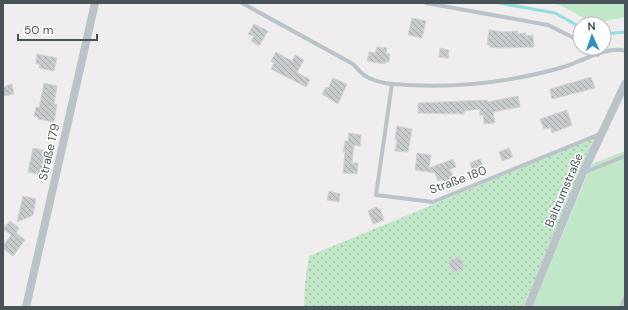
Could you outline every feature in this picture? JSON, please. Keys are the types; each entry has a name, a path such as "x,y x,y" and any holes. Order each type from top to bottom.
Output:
{"street":[{"name":"Straße 179","path":"26,307 95,3"},
{"name":"Baltrumstraße","path":"528,307 583,173 625,84"}],"lane":[{"path":"242,3 353,64 368,78 392,84 456,85 489,82 567,66 595,56"},
{"path":"426,3 548,25 572,37"},
{"path":"612,50 625,51"},
{"name":"Straße 180","path":"392,84 376,195 433,202 603,133"},
{"path":"583,173 625,156"},
{"path":"621,307 625,298"}],"green space":[{"path":"550,3 625,3 625,17 612,20 612,16 580,16 560,5"},
{"path":"596,137 523,307 304,307 305,283 309,256"},
{"path":"625,151 625,307 532,307 592,164"}],"building":[{"path":"412,18 426,21 422,38 408,35"},
{"path":"254,24 268,31 259,46 251,41 254,36 248,34"},
{"path":"489,30 503,32 518,31 518,34 526,33 526,36 533,35 534,47 490,47 490,45 487,45"},
{"path":"377,47 387,48 386,53 390,54 389,62 385,62 385,64 367,61 369,52 375,53"},
{"path":"440,48 449,50 448,58 439,57"},
{"path":"276,52 292,61 295,55 304,60 297,72 310,80 306,87 271,69 274,63 271,61"},
{"path":"37,54 57,58 54,71 39,68 40,64 36,64"},
{"path":"591,77 595,88 552,99 550,89"},
{"path":"333,78 347,84 338,104 322,94 326,87 328,88"},
{"path":"44,83 57,86 54,104 57,104 54,122 38,119 38,117 34,116 36,107 39,108"},
{"path":"12,84 14,94 3,96 3,87"},
{"path":"518,96 520,107 493,112 495,123 484,124 483,115 480,116 480,109 464,111 464,114 418,113 418,103 487,100 487,102"},
{"path":"567,110 572,125 552,133 551,128 544,129 540,119"},
{"path":"397,126 412,129 408,152 395,151"},
{"path":"349,133 361,135 360,146 354,145 352,163 358,163 357,174 343,173 345,152 343,152 345,141 348,141"},
{"path":"33,148 47,151 41,175 28,172"},
{"path":"509,148 513,157 502,161 499,152"},
{"path":"417,153 431,155 429,168 453,159 456,167 450,169 454,178 444,183 442,179 438,181 435,173 415,170"},
{"path":"480,159 484,168 473,172 470,163"},
{"path":"329,191 340,194 339,202 327,200"},
{"path":"23,196 36,199 33,215 17,222"},
{"path":"377,207 380,209 384,220 373,224 368,211"},
{"path":"10,221 19,228 16,233 25,240 13,256 3,249 3,246 11,235 3,229"},
{"path":"457,257 457,259 460,258 464,268 453,273 448,261"}],"waterway":[{"path":"499,3 555,13 572,23"},
{"path":"612,33 625,32"}]}
